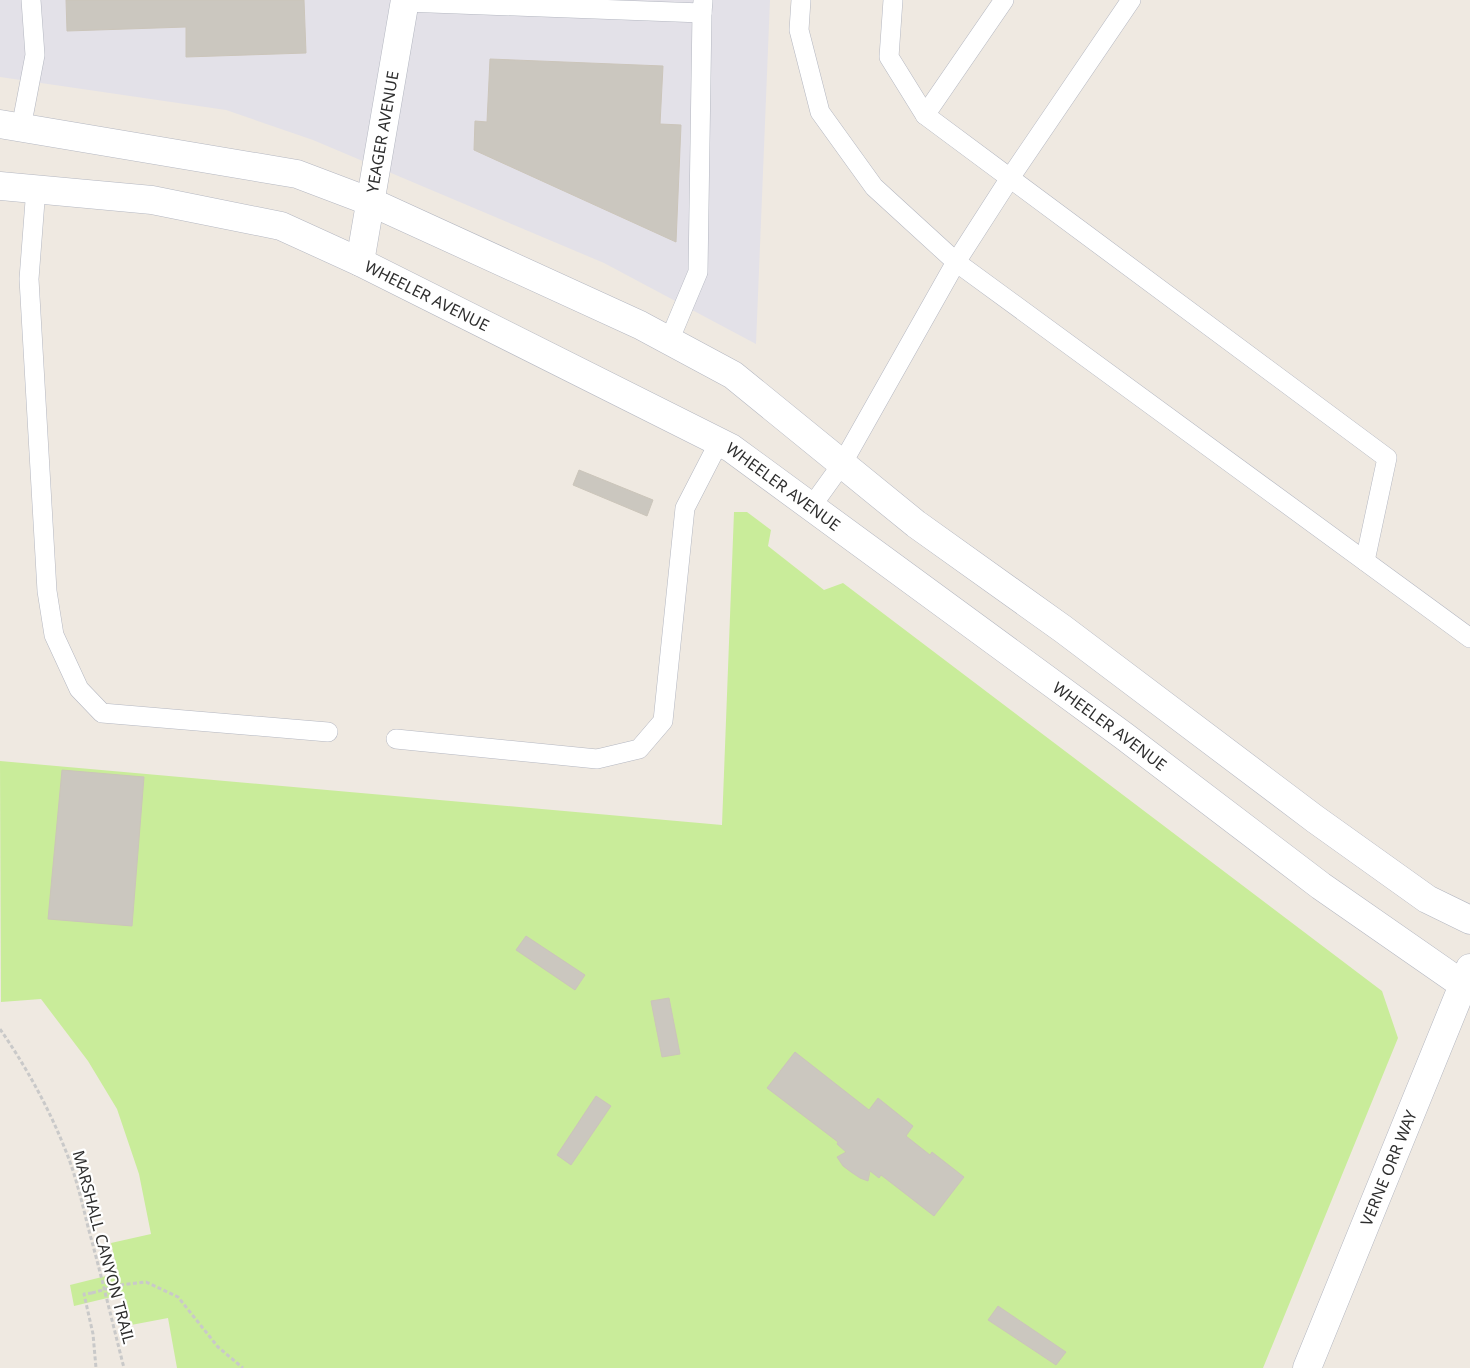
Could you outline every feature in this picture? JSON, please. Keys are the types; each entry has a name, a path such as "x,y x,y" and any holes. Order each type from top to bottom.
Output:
{"street":[{"name":"YEAGER AVENUE","path":"360,262 405,1"},
{"path":"10,126 297,174 371,202 640,325 733,375 916,524 1063,629 1315,819 1427,899 1470,920"},
{"name":"WHEELER AVENUE","path":"0,186 152,200 281,226 360,262 731,448 1124,736 1321,886 1467,980"},
{"name":"VERNE ORR WAY","path":"1307,1368 1467,980"}],"lane":[{"path":"10,126 35,55 31,0"},
{"path":"801,0 799,30 820,112 874,187 956,262 1470,638"},
{"path":"893,0 890,57 925,115 1387,458 1365,561"},
{"path":"925,115 1004,0"},
{"path":"811,506 842,464 956,262 1010,178 1132,0"},
{"path":"405,1 702,6 698,272 669,341"},
{"path":"36,188 29,279 47,591 54,635 79,689 102,713 328,732"},
{"path":"396,740 597,759 639,749 663,721 685,508 719,442"}],"path":[{"name":"MARSHALL CANYON TRAIL","path":"0,1029 37,1089 67,1153 101,1274 124,1368"},
{"path":"96,1368 93,1334 84,1294 120,1285 146,1282 178,1297 218,1347 244,1368"}],"shaded area":[{"path":"0,0 770,0 756,344 604,263 313,140 226,110 0,77"}],"green space":[{"path":"734,512 747,512 771,530 768,546 824,590 843,583 1382,991 1398,1038 1263,1368 177,1368 168,1318 131,1325 124,1294 74,1306 70,1285 118,1273 111,1243 151,1234 139,1174 117,1109 88,1061 41,999 1,1002 0,761 722,825"}],"building":[{"path":"66,0 304,0 306,53 186,57 186,27 67,31"},
{"path":"490,59 663,66 660,124 681,125 676,242 474,150 475,121 487,122"},
{"path":"579,470 653,500 647,516 573,485"},
{"path":"62,770 144,777 132,926 48,919"},
{"path":"526,936 585,975 575,990 516,950"},
{"path":"669,998 680,1054 662,1057 651,1001"},
{"path":"795,1052 869,1110 878,1098 913,1126 906,1136 930,1155 932,1152 964,1177 934,1216 881,1175 879,1178 870,1171 868,1181 860,1178 843,1166 837,1157 846,1152 837,1144 838,1142 767,1088"},
{"path":"596,1096 611,1106 571,1165 557,1155"},
{"path":"998,1306 1066,1352 1056,1365 988,1320"}]}
